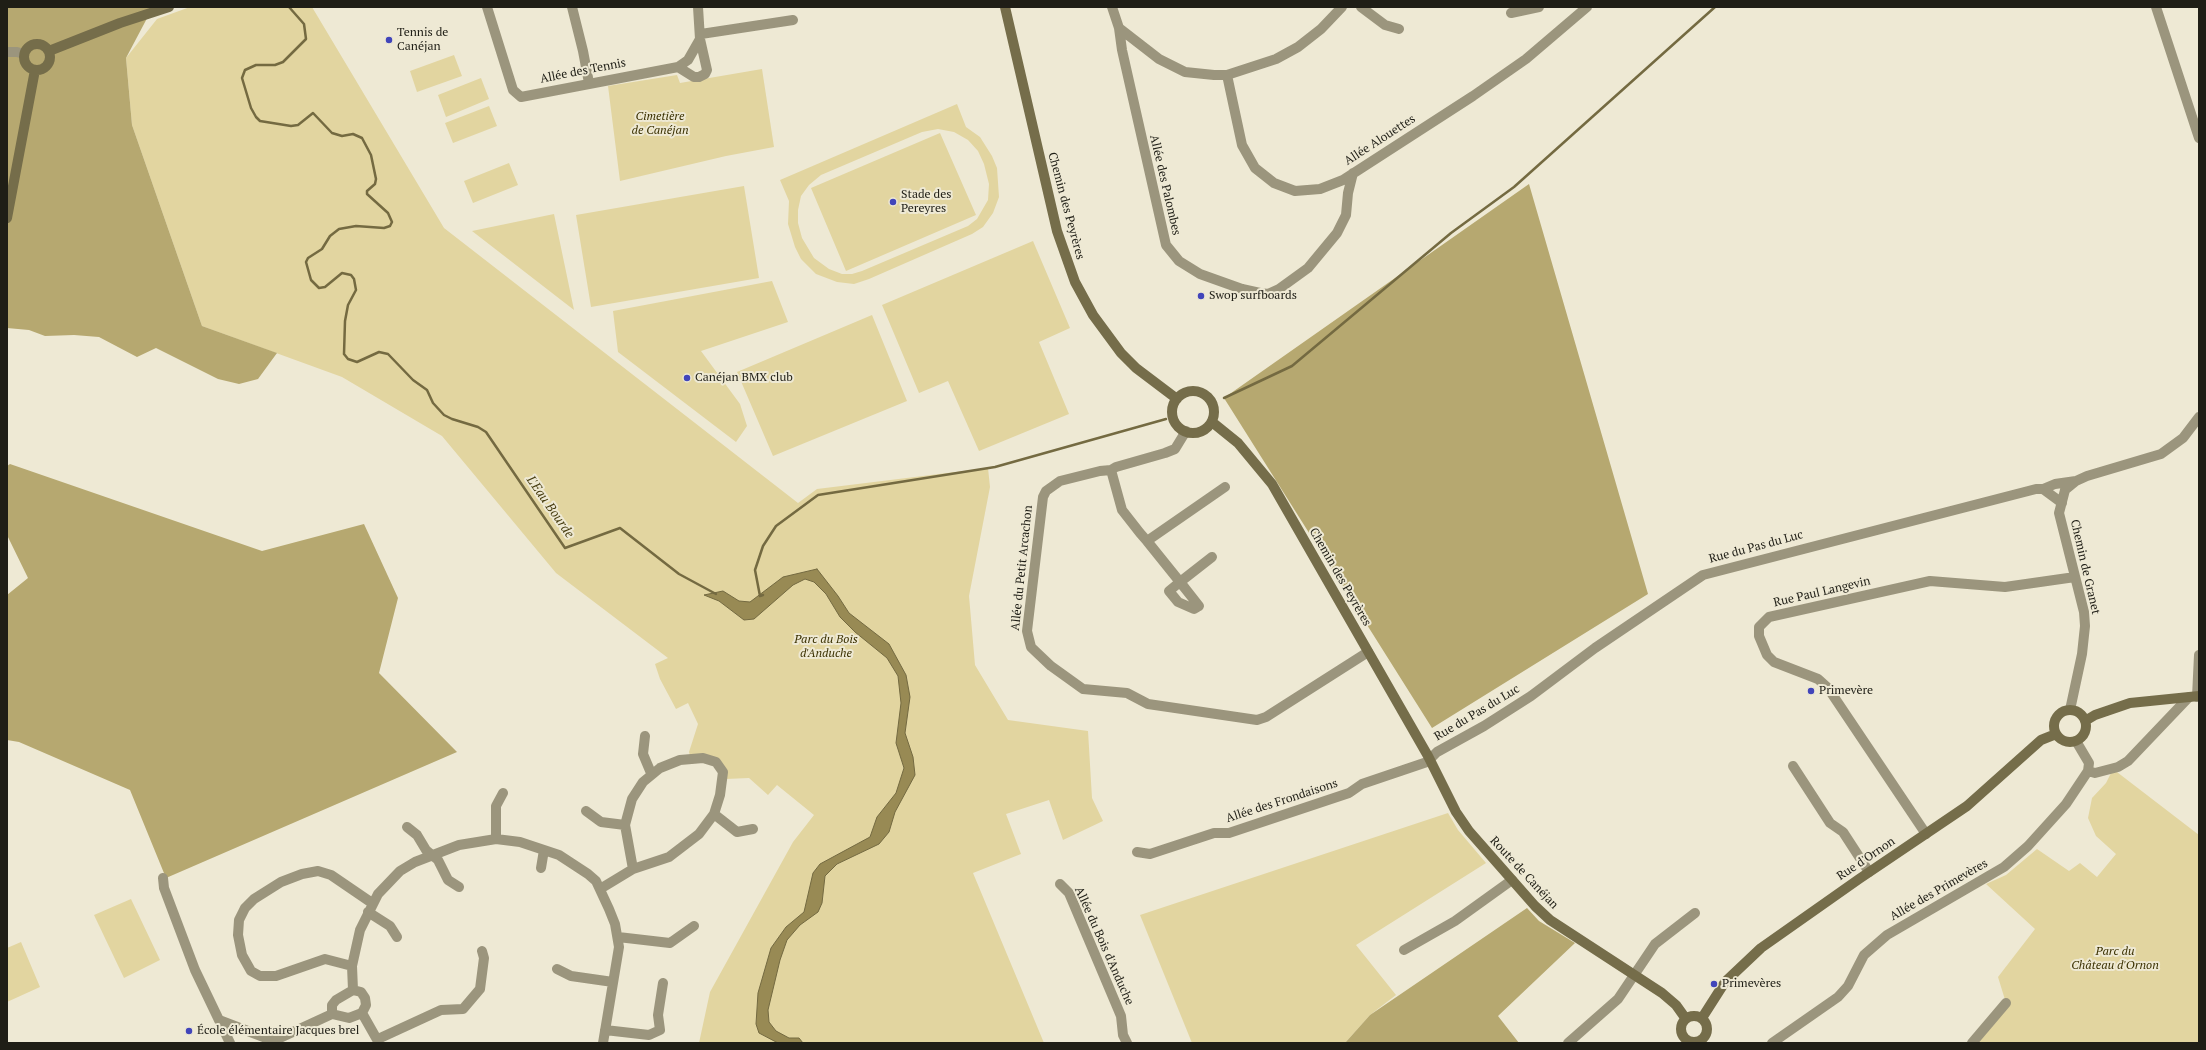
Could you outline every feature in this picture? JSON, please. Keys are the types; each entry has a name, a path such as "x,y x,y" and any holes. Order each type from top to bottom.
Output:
{"street":[{"path":"49,52 120,22 170,7"},
{"name":"Allée des Tennis","path":"487,7 513,90 521,97 678,67"},
{"path":"572,7 584,52 588,83"},
{"path":"698,7 700,37 707,70 705,74 699,77 694,77 678,67 688,60 700,37"},
{"name":"Chemin des Peyrères","path":"1005,7 1057,231 1075,282 1093,315 1121,353 1136,368 1177,399"},
{"name":"Allée des Palombes","path":"1112,7 1119,28 1124,58 1166,245 1179,261 1200,274 1242,290 1268,294 1279,290 1308,268 1337,233 1346,215 1348,193 1353,173"},
{"path":"1119,28 1159,58 1184,72 1227,75 1262,65 1298,47 1321,29 1342,7"},
{"path":"1361,7 1385,25 1399,29"},
{"path":"1511,14 1539,7"},
{"name":"Allée Alouettes","path":"1227,75 1242,146 1255,168 1274,183 1295,190 1320,189 1343,180 1526,59 1587,7"},
{"path":"2156,7 2199,138"},
{"path":"700,37 793,20"},
{"path":"35,44 43,45 49,52 50,59 46,66 34,70 26,64 24,54 28,47 35,44"},
{"path":"7,52 24,54"},
{"path":"7,218 34,70"},
{"path":"1188,391 1196,391 1208,398 1214,408 1212,422 1203,430 1197,432 1186,431 1180,427 1173,417 1174,404 1177,399 1188,391"},
{"path":"2076,481 2161,454 2183,438 2199,417"},
{"name":"Chemin des Peyrères","path":"1212,422 1245,451 1272,484 1430,759"},
{"name":"Allée du Petit Arcachon","path":"1186,431 1175,449 1116,467 1111,470 1100,471 1060,481 1051,486 1043,497 1028,636 1032,647 1051,666 1078,687 1127,693 1148,704 1258,720 1266,717 1368,652"},
{"path":"1111,470 1122,510 1180,582 1212,557"},
{"name":"Rue du Pas du Luc","path":"1430,759 1437,752 1484,726 1531,696 1595,648 1703,576 2036,488 2043,489 2055,484 2076,481"},
{"name":"Chemin de Granet","path":"2070,710 2082,654 2085,626 2075,577 2059,513 2065,490 2076,481"},
{"path":"1147,541 1225,487"},
{"path":"2043,489 2062,503"},
{"name":"Rue Paul Langevin","path":"1926,834 1828,688 1818,679 1774,662 1767,655 1758,636 1759,626 1769,617 1930,581 2005,587 2075,577"},
{"path":"2076,741 2089,763 2088,771 2095,773 2118,767 2128,762 2195,697 2199,655"},
{"path":"2085,721 2095,715 2130,703 2195,697"},
{"path":"2070,710 2079,713 2085,721 2085,730 2076,741 2065,741 2056,734 2054,729 2055,720 2061,712 2070,710"},
{"name":"Rue d'Ornon","path":"1702,1018 1726,982 1761,948 1982,794 2041,740 2056,734"},
{"path":"645,736 643,754 651,773"},
{"path":"600,889 633,869 662,860 677,852 699,834 714,814 720,795 723,772 716,762 703,758 680,760 651,773 643,782 632,800 625,825 633,869"},
{"name":"Allée des Frondaisons","path":"1137,852 1150,854 1214,834 1229,833 1349,793 1362,784 1412,768 1430,759"},
{"name":"Route de Canéjan","path":"1430,759 1456,812 1469,831 1550,920 1636,974 1676,1005 1686,1019"},
{"path":"1793,766 1830,823 1843,832 1869,872"},
{"name":"Allée des Primevères","path":"1772,1043 1838,997 1848,986 1864,955 1887,935 2004,867 2028,846 2066,804 2088,771"},
{"path":"496,839 496,806 503,793"},
{"path":"586,811 600,822 625,825"},
{"path":"714,814 737,832 753,829"},
{"path":"407,826 417,835 426,850 438,860 448,880 459,887"},
{"path":"353,990 352,966 360,930 370,907 389,881 400,871 432,855 459,845 496,839 520,842 559,855 588,874 600,889 613,918 619,947 612,982 604,1043"},
{"path":"540,868 544,850"},
{"path":"352,966 325,959 276,976 260,976 247,966 242,955 238,935 239,920 245,908 254,899 281,882 302,874 318,871 331,875 370,907 390,926 397,937"},
{"path":"163,878 164,888 196,970 230,1043"},
{"path":"1404,950 1455,921 1512,880"},
{"name":"Allée du Bois d'Anduche","path":"1060,884 1069,894 1121,1016 1123,1035 1128,1043"},
{"path":"1568,1043 1618,999 1655,944 1695,913"},
{"path":"618,937 670,943 694,926"},
{"path":"362,1013 379,1041 441,1010 463,1009 480,989 484,958 482,951"},
{"path":"557,969 571,976 612,982"},
{"path":"605,1030 649,1035 660,1030 658,1015 663,983"},
{"path":"219,1020 271,1042 332,1014 349,1018 362,1013 366,1005 365,998 360,992 353,990 336,1000 332,1005 332,1014"},
{"path":"1972,1043 2006,1003"},
{"path":"1695,1016 1702,1018 1707,1029 1702,1041 1686,1042 1681,1030 1686,1019 1695,1016"}],"green space":[{"name":"Parc du Bois d'Anduche","path":"190,7 312,7 444,228 798,503 817,489 988,468 990,487 969,596 975,665 1008,720 1088,731 1092,798 1103,821 1063,840 1049,800 1006,814 1021,854 973,873 1044,1043 699,1043 710,992 793,842 814,815 777,785 768,795 749,778 726,779 720,766 691,759 689,752 698,724 688,703 676,709 660,679 655,664 668,658 556,573 442,436 342,377 202,326 132,125 126,58 157,19"},
{"path":"454,55 462,76 417,92 410,71"},
{"name":"Cimetière de Canéjan","path":"762,69 774,147 726,156 620,181 608,86 677,75 680,83"},
{"path":"481,78 489,99 446,117 438,95"},
{"path":"957,104 966,127 980,137 992,156 997,168 999,197 993,213 983,227 972,234 869,279 854,284 837,282 816,274 801,259 795,247 788,224 789,201 780,180","holes":["938,129 954,132 968,140 978,151 984,164 989,184 988,200 977,219 968,226 852,274 842,274 829,269 814,258 802,238 798,223 798,210 801,196 809,185 821,175 922,132"]},
{"path":"489,106 497,126 453,143 445,123"},
{"name":"Stade des Pereyres","path":"940,133 976,215 846,271 811,188"},
{"path":"509,163 518,185 473,203 464,181"},
{"path":"744,186 759,278 591,307 576,215"},
{"path":"554,214 574,310 472,231"},
{"path":"1033,241 1070,328 1039,342 1069,414 979,451 948,381 919,393 882,305"},
{"name":"Canéjan BMX club","path":"772,281 788,322 701,351 740,404 747,426 736,442 618,352 613,311"},
{"path":"872,315 907,401 773,456 737,372"},
{"name":"Parc du Château d'Ornon","path":"2113,769 2199,835 2199,1043 1980,1043 1976,1039 2006,1003 1998,977 2035,929 1986,884 2006,875 2037,849 2069,871 2080,863 2097,877 2116,854 2096,836 2088,818 2092,798 2106,783"},
{"path":"1448,813 1458,830 1486,863 1356,945 1396,995 1370,1015 1345,1043 1192,1043 1140,915"},
{"path":"131,899 160,960 124,978 94,915"},
{"path":"21,942 40,987 7,1002 7,948"}],"shaded area":[{"path":"7,7 153,7 126,58 132,125 202,326 277,353 258,379 239,384 218,379 156,348 137,357 99,337 74,335 45,336 29,330 7,328"},
{"path":"1529,184 1648,594 1432,728 1224,398"},
{"path":"10,464 262,551 364,524 398,598 379,673 457,752 166,878 130,790 19,742 7,740 7,595 28,578 7,535 7,466"},
{"path":"817,569 849,613 889,644 906,675 910,697 905,733 913,757 915,775 895,812 889,832 879,844 837,864 825,876 822,903 818,912 800,925 787,940 780,960 768,1010 769,1022 776,1031 789,1038 799,1038 803,1043 778,1043 759,1033 756,1024 758,993 771,948 786,927 804,912 813,873 820,864 870,837 877,817 896,793 904,768 896,743 901,703 898,676 887,658 855,632 840,617 826,594 814,582 805,579 793,585 754,619 744,620 719,601 704,595 723,591 739,601 750,602 783,577"},
{"path":"1527,908 1539,921 1575,943 1498,1016 1519,1043 1345,1043 1370,1015"}],"waterway":[{"name":"L'Eau Bourde","path":"289,7 304,24 306,39 283,62 275,65 256,65 245,70 242,78 251,108 260,121 291,126 298,125 313,113 332,133 342,136 353,134 362,138 371,155 376,179 375,184 367,191 367,194 388,213 392,222 390,226 384,228 356,226 339,229 330,236 322,249 308,258 306,262 311,280 319,288 325,287 342,273 351,275 354,279 356,290 348,305 345,321 344,354 348,359 357,362 379,352 388,354 413,380 427,390 433,403 444,415 478,427 486,432 565,548 620,528 679,574 716,594"},
{"path":"1224,398 1292,366 1451,233 1514,187 1715,7"},
{"path":"763,595 760,596 755,570 763,546 776,526 818,495 995,467 1166,419"}],"place":[{"name":"Tennis de Canéjan","path":"389,40"},
{"name":"Stade des Pereyres","path":"893,202"},
{"name":"Swop surfboards","path":"1201,296"},
{"name":"Canéjan BMX club","path":"687,378"},
{"name":"Primevère","path":"1811,691"},
{"name":"Primevères","path":"1714,984"},
{"name":"École élémentaire Jacques brel","path":"189,1031"}]}
